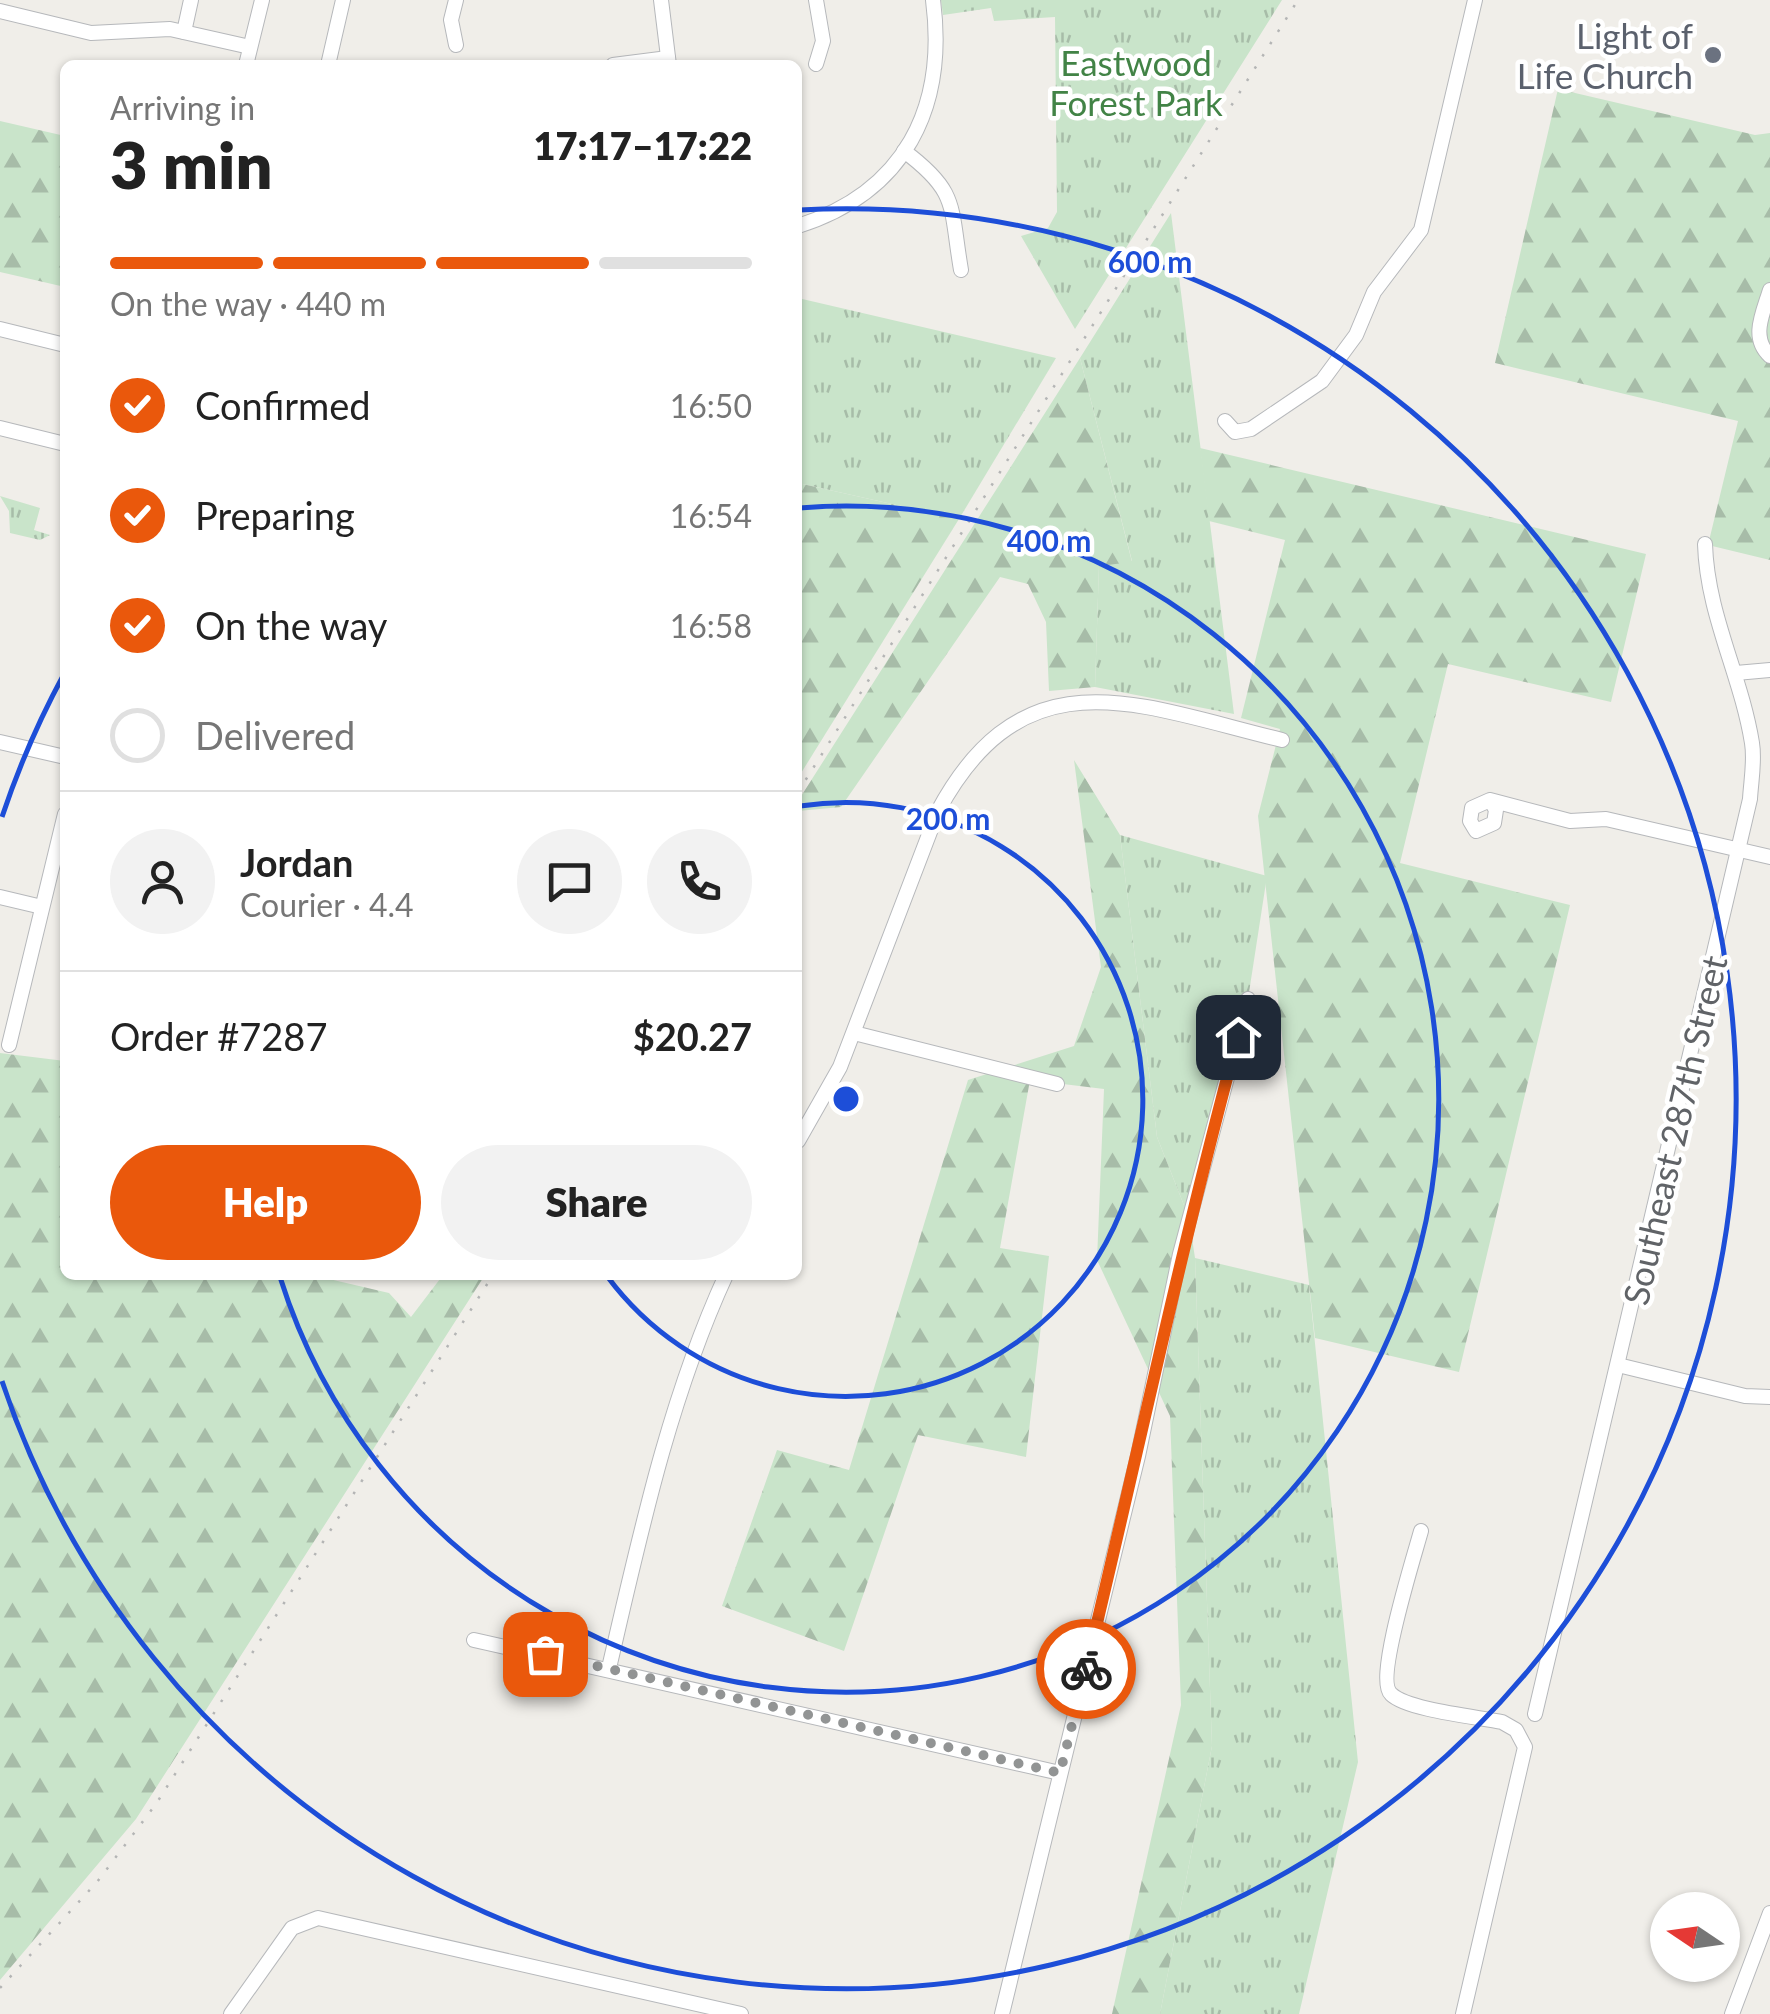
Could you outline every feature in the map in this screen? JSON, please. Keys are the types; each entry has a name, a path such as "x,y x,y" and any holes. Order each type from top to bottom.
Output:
{"street":[{"path":"184,32 192,0"},
{"path":"247,60 262,0"},
{"path":"329,60 343,0"},
{"path":"456,0 451,20 456,45"},
{"path":"661,0 668,60"},
{"path":"816,0 823,41 816,64"},
{"path":"802,224 857,200 887,176 904,150 932,93 938,57 933,0"},
{"path":"1225,421 1235,432 1251,429 1322,381 1356,334 1374,292 1420,230 1475,0"},
{"path":"9,8 91,33 158,28 250,47"},
{"path":"904,150 936,175 949,196 961,270"},
{"path":"1770,290 1758,342 1770,356"},
{"path":"0,329 60,344"},
{"path":"0,428 60,443"},
{"name":"Southeast 287th Street","path":"1535,1714 1740,849 1753,747 1706,574 1706,544"},
{"path":"1736,673 1770,670"},
{"path":"802,1134 831,1086 854,1033 938,811 961,772 983,749 1035,712 1079,701 1112,700 1282,740"},
{"path":"0,742 60,756"},
{"path":"1490,800 1570,821 1606,819 1770,857"},
{"path":"9,1045 60,834"},
{"path":"0,897 42,907"},
{"path":"1006,2013 1138,1456 1180,1254 1248,999"},
{"path":"854,1033 1057,1084"},
{"path":"610,1668 646,1508 679,1399 724,1280"},
{"path":"1618,1365 1744,1396 1770,1396"},
{"path":"1420,1531 1388,1658 1384,1682 1388,1692 1404,1701 1502,1722 1523,1740 1524,1756 1463,2014"},
{"path":"474,1640 1060,1773"},
{"path":"1732,2014 1770,1912"},
{"path":"231,2014 292,1928 318,1918 741,2014"}],"green space":[{"name":"Eastwood Forest Park","path":"941,0 1282,0 1075,329 1021,236 1048,228 1057,212 1055,17 994,21 991,8 943,15"},
{"path":"1558,89 1755,135 1770,133 1770,560 1708,545 1738,421 1495,363"},
{"path":"0,121 60,135 60,286 0,272"},
{"path":"1171,213 1234,714 1095,687 1099,565 1132,561 1080,358"},
{"path":"802,299 1056,358 959,519 802,484"},
{"path":"1080,358 1132,562 1099,566 1095,687 1049,691 1046,622 1028,584 1000,577 841,807 802,811 802,795"},
{"path":"1200,448 1646,554 1611,702 1448,664 1400,863 1570,905 1459,1372 1315,1338 1258,816 1280,729 1241,718 1285,540 1209,521"},
{"path":"802,484 959,519 802,772"},
{"path":"0,496 40,508 34,530 50,535 40,540 10,533 9,511"},
{"path":"1074,760 1120,835 1157,1137 1189,1218 1195,1258 1212,1746 1160,2014 1112,2014 1181,1705 1170,1416 1097,1260 1104,1089 1030,1080 1000,1248 1049,1256 1026,1457 918,1435 844,1651 722,1606 777,1450 849,1470 968,1080 1074,1046 1101,967"},
{"path":"1120,835 1267,876 1248,999 1189,1218 1157,1137"},
{"path":"0,1053 60,1060 60,1280 333,1280 389,1293 411,1317 439,1280 482,1280 136,1819 0,1980"},
{"path":"1195,1258 1309,1285 1358,1762 1299,2014 1160,2014 1212,1746"}],"railway":[{"path":"802,786 1298,0"},
{"path":"0,1988 97,1882 156,1804 490,1280"}],"way so far":[{"path":"545,1654 1060,1773 1086,1669"}],"place":[{"name":"Light of Life Church","path":"1713,55"}],"route":[{"path":"1086,1669 1138,1456 1180,1254 1238,1037"}]}
